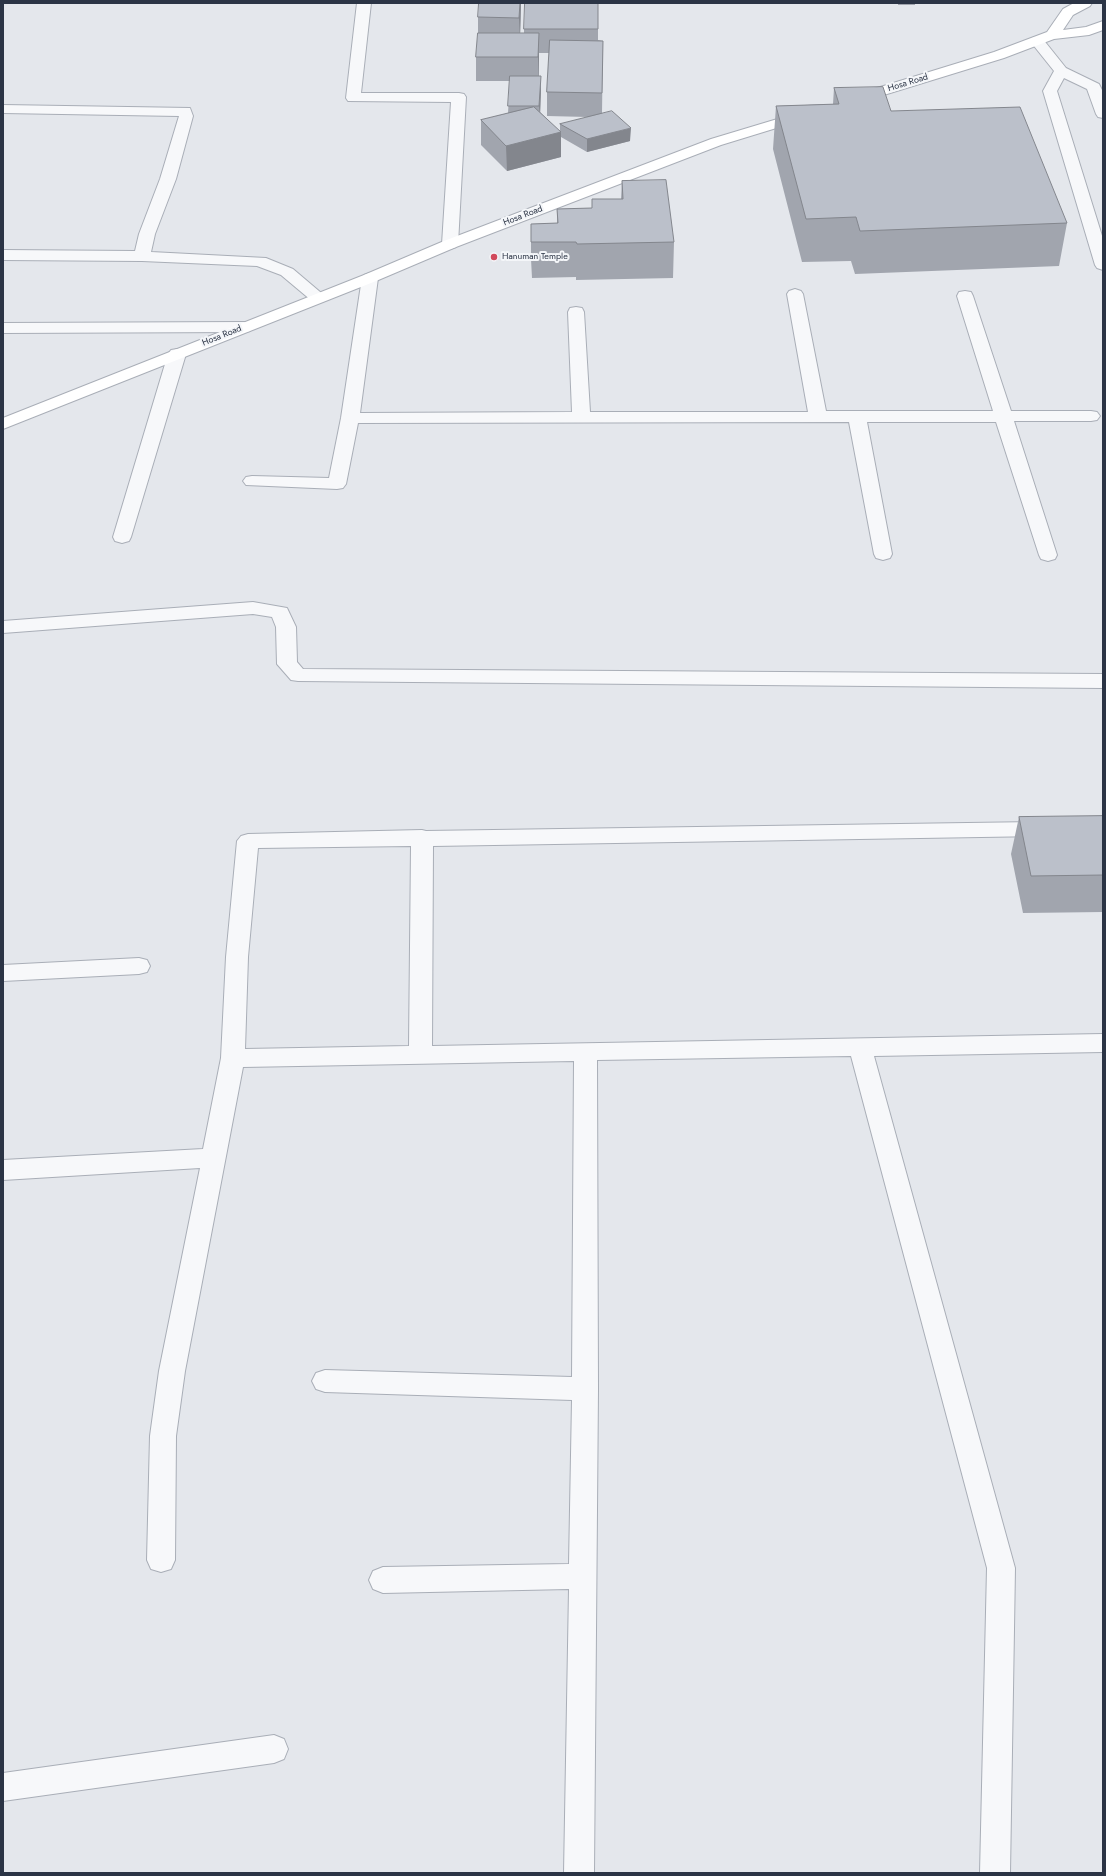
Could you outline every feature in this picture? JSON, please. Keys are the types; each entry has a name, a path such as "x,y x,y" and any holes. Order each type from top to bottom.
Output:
{"main road":[{"path":"1052,36 1068,12 1085,3"},
{"name":"Hosa Road","path":"838,104 999,55 1052,36 1089,31 1103,25"},
{"name":"Hosa Road","path":"3,424 318,297 370,278 450,244 716,142 816,111"}],"street":[{"path":"364,3 353,98 459,97 450,244"},
{"path":"1037,41 1061,71 1094,87 1103,114"},
{"path":"1061,71 1050,91 1103,266"},
{"path":"3,109 185,111 186,116 168,179 147,234 142,256"},
{"path":"3,255 142,256 260,261 287,272 318,297"},
{"path":"252,481 337,484 350,418 370,278"},
{"path":"795,294 818,416"},
{"path":"965,296 1048,555"},
{"path":"576,312 581,417"},
{"path":"3,328 244,327"},
{"path":"122,537 178,354"},
{"path":"350,418 1004,415 1091,416"},
{"path":"857,416 883,554"},
{"path":"3,626 253,608 280,612 286,627 287,664 298,675 1103,681"},
{"path":"161,1560 163,1436 172,1371 233,1058 237,957 248,841 422,837 1103,828"},
{"path":"420,1055 422,837"},
{"path":"3,973 139,966"},
{"path":"233,1058 1103,1043"},
{"path":"860,1047 1001,1568 996,1873"},
{"path":"580,1873 585,1389 586,1052"},
{"path":"3,1170 214,1158"},
{"path":"325,1380 585,1389"},
{"path":"383,1580 582,1576"},
{"path":"3,1787 274,1749"}],"building":[{"path":"479,3 520,3 519,18 478,17"},
{"path":"525,3 598,3 598,29 524,29"},
{"path":"478,33 539,33 538,57 476,57"},
{"path":"550,40 603,41 602,93 547,92"},
{"path":"510,76 541,76 539,106 508,106"},
{"path":"883,87 891,111 1020,107 1067,223 860,231 856,217 806,219 776,106 839,104 834,88"},
{"path":"534,107 561,132 506,146 481,120"},
{"path":"612,111 631,128 587,139 560,124"},
{"path":"666,180 674,242 577,244 576,242 531,242 531,224 558,223 557,209 592,208 592,199 623,199 622,181"},
{"path":"1103,816 1103,875 1031,876 1019,817"}],"place":[{"name":"Hanuman Temple","path":"494,257"}]}
